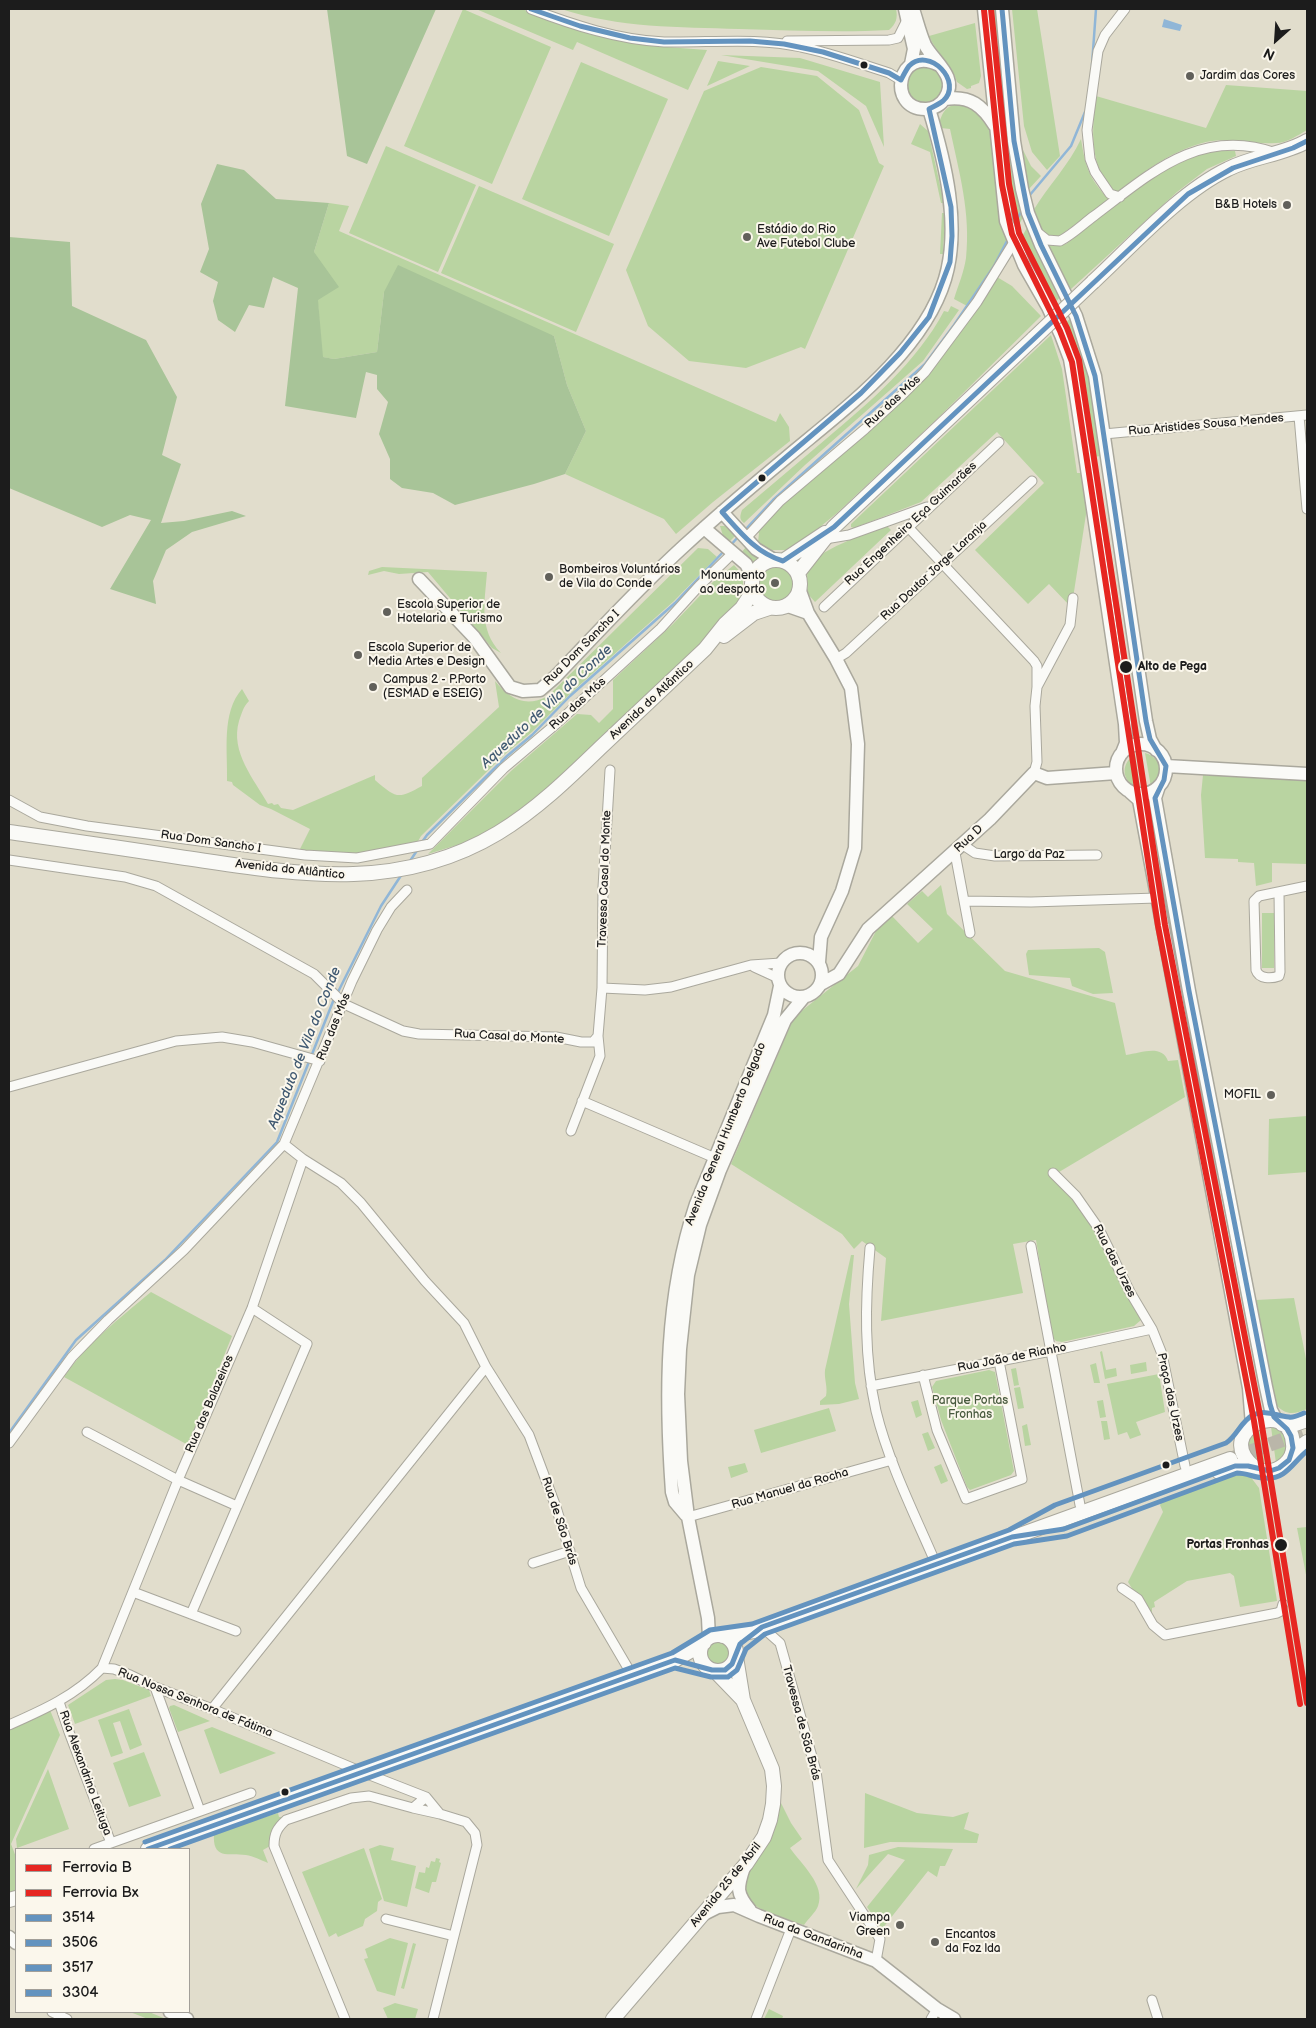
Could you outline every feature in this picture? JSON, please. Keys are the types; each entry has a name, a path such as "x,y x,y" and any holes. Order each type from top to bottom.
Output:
{"main road":[{"path":"798,573 834,527 1188,194 1228,169 1276,153 1301,150 1307,141"},
{"path":"778,560 794,567 800,579 800,591 788,606 769,608 759,602 753,584 760,565 778,560 834,527"},
{"name":"Avenida do Atlântico","path":"9,832 313,874 368,874 420,865 458,853 480,843 508,826 536,806 574,774 705,649 725,624 742,608 753,584"},
{"name":"Avenida do Atlântico","path":"705,649 754,613 769,608"},
{"path":"1012,1538 1058,1512 1229,1450 1242,1440 1252,1425 1264,1420 1292,1425 1307,1420"},
{"path":"1279,1422 1292,1436 1292,1453"},
{"path":"1242,1440 1244,1454 1253,1466"},
{"path":"1012,1538 1064,1529 1235,1466 1253,1466 1263,1471 1274,1470 1282,1466 1292,1453 1307,1442"},
{"path":"154,1847 675,1660 714,1639 758,1629 1230,1460"},
{"path":"675,1660 720,1671 730,1666 736,1654 758,1629"},
{"path":"714,1639 731,1641 736,1654"},
{"path":"712,1669 702,1659 701,1654 714,1639"},
{"name":"Avenida 25 de Abril","path":"613,2019 746,1864 764,1837 770,1820 774,1804 772,1769 743,1700 736,1654"},
{"name":"Avenida 25 de Abril","path":"712,1669 743,1700"}],"street":[{"path":"531,9 567,22 618,36 663,42 717,41 783,44 810,49 889,73 901,80"},
{"path":"984,9 1006,221 1024,265 1048,307 1070,359 1125,724 1126,743 1116,765 1116,773 1124,787 1139,800 1249,1388 1252,1425"},
{"path":"1002,9 1014,142 1022,189 1034,228 1083,334 1095,376 1146,721 1150,738 1166,766 1166,773 1155,798 1184,964 1264,1377 1271,1410 1279,1422"},
{"path":"1120,197 1110,194 1095,172 1090,159 1087,130 1098,50 1105,35 1125,9"},
{"path":"783,44 788,40 889,40 898,38 909,13"},
{"path":"909,13 925,45 944,70 949,83 949,91 945,99 929,109 921,109 907,102 903,95 901,80 911,64 914,49 909,13"},
{"path":"911,64 925,60 939,65"},
{"path":"949,83 960,93 971,96 984,92 992,84"},
{"path":"945,99 970,100 985,111 996,127"},
{"name":"Rua Dom Sancho I","path":"419,579 474,636 510,687 523,691 540,690 555,677 682,547 861,393 900,353 929,317 950,262 952,207 929,109"},
{"path":"1034,228 1041,237 1047,240 1060,241 1157,169 1177,157 1195,151 1244,146 1276,153"},
{"name":"Rua das Mós","path":"746,538 780,501 865,429 925,372 977,302 1014,242"},
{"path":"1303,416 1307,509"},
{"name":"Rua Aristides Sousa Mendes","path":"1104,434 1303,416"},
{"name":"Rua Engenheiro Eça Guimarães","path":"824,607 998,442"},
{"name":"Rua Doutor Jorge Laranja","path":"836,659 846,653 1032,481"},
{"path":"825,539 849,535 931,506"},
{"path":"722,512 756,549 778,560"},
{"path":"908,526 1038,666 1034,706 1037,762 1034,773 1047,778 1116,773"},
{"path":"704,528 746,564 753,584"},
{"name":"Rua das Mós","path":"418,847 430,844 504,768 556,724 661,628 699,586 733,553"},
{"path":"800,591 808,613 851,688 858,744 855,848 842,891 821,937 821,984"},
{"path":"1037,687 1070,625 1073,598"},
{"path":"788,606 808,613"},
{"path":"1122,752 1139,744 1156,750"},
{"path":"1166,766 1307,774"},
{"name":"Travessa Casal do Monte","path":"602,988 603,886 610,770"},
{"name":"Rua D","path":"821,984 839,974 868,929 959,849 1034,773"},
{"path":"1130,792 1146,794 1160,786"},
{"name":"Rua Dom Sancho I","path":"9,800 40,818 305,855 357,858 418,847"},
{"path":"959,849 970,933"},
{"name":"Largo da Paz","path":"959,849 995,856 1097,855"},
{"path":"9,860 125,877 156,886 314,974 344,1004"},
{"path":"1279,892 1280,972 1279,976 1261,978 1256,970 1254,901 1259,896 1307,886"},
{"name":"Rua das Mós","path":"9,1443 72,1357 108,1320 184,1250 284,1144 352,981 377,930 392,906 407,890"},
{"path":"965,901 1031,902 1158,898"},
{"path":"571,1131 600,1056 598,1036 602,988 645,990 671,987 751,965 781,964 792,954 799,952 821,937"},
{"path":"799,952 813,957 820,965"},
{"path":"820,965 846,963"},
{"name":"Avenida General Humberto Delgado","path":"688,1517 676,1502 672,1492 667,1393 669,1339 677,1273 686,1234 696,1204 774,1015 781,964"},
{"path":"751,965 779,982 790,995 804,997"},
{"name":"Avenida General Humberto Delgado","path":"714,1639 708,1618 682,1482 678,1394 683,1318 693,1253 700,1225 720,1170 785,1020 804,997 811,995 821,984"},
{"name":"Rua Casal do Monte","path":"344,1004 403,1032 556,1037 581,1042 593,1042 598,1036"},
{"path":"9,1087 72,1068 176,1041 222,1037 252,1042 320,1061"},
{"path":"582,1101 715,1158"},
{"path":"284,1144 303,1159"},
{"name":"Rua dos Balazeiros","path":"102,1668 178,1480 252,1308 303,1159"},
{"name":"Rua de São Brás","path":"303,1159 341,1183 361,1203 425,1281 464,1323 486,1367 529,1435 556,1507 581,1588 632,1675"},
{"name":"Rua das Urzes","path":"1053,1173 1076,1196 1099,1229 1130,1292 1152,1329"},
{"path":"1031,1246 1080,1505"},
{"path":"870,1248 865,1323 871,1386 877,1413 892,1460 936,1564"},
{"path":"191,1614 307,1344 252,1308"},
{"name":"Rua João de Rianho","path":"871,1386 1152,1329"},
{"name":"Praça das Urzes","path":"1152,1329 1162,1354 1185,1466"},
{"path":"923,1376 937,1430 966,1499 1022,1479 1000,1361"},
{"path":"212,1709 486,1367"},
{"path":"86,1432 178,1480 237,1506"},
{"name":"Rua Manuel da Rocha","path":"688,1517 892,1460"},
{"path":"533,1563 570,1551"},
{"path":"1122,1588 1138,1599 1153,1625 1162,1634 1169,1635 1278,1613 1281,1611 1282,1604"},
{"path":"133,1592 236,1631"},
{"name":"Travessa de São Brás","path":"758,1629 780,1643 816,1771 828,1860 880,1939 876,1961"},
{"name":"Rua Nossa Senhora de Fátima","path":"9,1725 59,1702 85,1685 102,1668 114,1669 426,1797"},
{"path":"154,1687 200,1811"},
{"name":"Rua Alexandrino Leituga","path":"59,1702 111,1843"},
{"path":"97,1848 251,1793"},
{"path":"345,2019 274,1846 274,1836 278,1827 286,1820 351,1798 370,1796 466,1822 475,1832 477,1845 433,2019"},
{"path":"413,1808 426,1797 440,1814"},
{"path":"153,1828 154,1847"},
{"path":"746,1864 738,1883 738,1892 741,1899 752,1912"},
{"name":"Rua da Gandarinha","path":"704,1914 726,1905 734,1905 876,1961"},
{"path":"386,1920 454,1936"},
{"path":"756,2019 791,1929"},
{"path":"876,1961 934,2014 954,2019"},
{"path":"1152,2000 1158,2019"},
{"path":"54,2013 67,2019"},
{"path":"172,2013 187,2019"}],"green space":[{"path":"327,9 436,9 367,164 347,156"},
{"path":"463,9 551,47 492,184 404,146"},
{"path":"476,9 522,9 565,25 614,39 667,47 707,50 688,90 577,42 573,50"},
{"path":"561,9 896,9 897,15 895,23 889,30 814,31 649,25 605,20"},
{"path":"988,9 997,9 1000,40 991,40"},
{"path":"1012,9 1037,9 1060,156 1047,170 1032,152 1024,126"},
{"path":"975,23 981,76 979,83 967,89 957,82 929,36"},
{"path":"992,49 1002,49 1024,215 1017,229 1011,207"},
{"path":"721,55 800,58 880,82 884,147 866,106 818,71"},
{"path":"718,61 750,66 707,86"},
{"path":"581,62 668,99 609,236 522,199"},
{"name":"Estádio do Rio Ave Futebol Clube","path":"761,67 817,76 859,110 879,163 884,166 805,349 801,347 746,368 689,361 648,326 626,270 704,91"},
{"path":"925,67 932,68 938,72 942,78 942,92 938,98 932,102 925,103 918,102 912,98 908,92 907,85 908,78 912,72 918,68"},
{"path":"1226,85 1307,91 1307,130 1280,143 1223,140 1206,142 1170,156 1116,193 1107,183 1100,172 1094,148 1096,96 1206,128"},
{"path":"965,102 990,124 1009,242 969,307 954,299 966,258 966,209 950,129 941,128 939,123 945,110"},
{"path":"920,124 928,131 944,203 941,203 930,152 911,144"},
{"path":"1081,139 1089,172 1109,200 1055,239 1043,234 1033,211 1071,158"},
{"path":"1019,142 1031,166 1041,176 1028,190"},
{"path":"386,146 476,185 438,272 349,233"},
{"path":"1213,151 1235,151 1236,156 1207,169 1177,192 1071,289 1062,278 1043,242 1054,246 1066,244 1154,177 1193,157"},
{"path":"217,164 244,170 276,199 329,203 314,252 339,287 318,300 323,357 334,359 377,352 384,292 398,265 554,336 567,385 586,431 565,474 455,505 433,493 402,488 390,479 390,459 379,434 388,402 377,389 377,375 366,372 356,418 285,406 298,288 273,277 264,308 249,305 235,332 218,320 213,301 218,282 200,272 209,249 201,204"},
{"path":"479,186 614,244 576,332 441,273"},
{"path":"329,203 349,206 339,231 776,422 780,413 789,427 790,441 676,534 664,519 565,474 586,431 567,385 554,336 384,292 377,352 334,359 322,357 314,252"},
{"path":"942,213 945,213 943,254 940,254"},
{"path":"1028,226 1063,294 1052,306 1020,240"},
{"path":"9,237 70,242 72,306 146,340 177,397 162,455 181,464 161,523 184,521 232,511 246,516 192,532 166,550 153,581 156,604 110,589 151,520 130,515 102,527 9,488"},
{"path":"997,277 1012,286 1041,316 940,416 837,513 791,550 769,550 763,548 758,542 759,533 757,532 781,504 905,399 955,340"},
{"path":"951,306 959,310 923,361 805,465 744,523 742,522 740,517 742,510 876,396 906,364 933,330 944,311 948,312"},
{"path":"1072,317 1087,365 1101,456 1092,457 1080,379 1062,326"},
{"path":"1051,335 1062,369 1077,473 1082,473 1087,508 1073,598 1070,606 1049,584 1028,604 975,550 1044,483 997,432 921,502 854,528 851,527 851,524"},
{"path":"720,526 725,526 736,535 729,542 724,539"},
{"path":"887,526 891,530 815,602 807,593 807,573 812,563 830,549"},
{"path":"746,547 762,556 752,565 741,553"},
{"path":"698,548 708,549 717,557 674,601 573,691 532,732 505,754 421,836 417,843 362,853 299,851 310,829 260,805 233,785 232,782 227,781 228,721 235,699 242,689 249,701 239,721 237,732 238,744 250,775 268,804 278,804 281,808 293,810 375,775 375,780 393,794 402,795 408,793 422,786 422,778 499,707 495,681 506,693 518,700 540,700 548,696"},
{"path":"776,564 790,569 795,583 790,597 776,602 762,597 757,583 762,569"},
{"path":"734,565 743,575 743,596 712,632 549,788 507,820 467,842 428,854 511,771 577,714 591,715 599,723 613,709 613,680 673,624 713,582"},
{"path":"382,567 487,572 484,604 486,625 494,644 501,653 492,648 428,572 399,574 384,571 368,575 369,571"},
{"path":"1145,753 1156,759 1161,768 1159,778 1151,787"},
{"path":"1135,754 1140,789 1129,783 1125,773 1126,763"},
{"path":"1203,775 1307,779 1307,864 1272,863 1272,882 1256,886 1254,863 1238,862 1238,859 1205,858 1201,795"},
{"path":"941,885 947,914 1005,971 1115,1003 1126,1055 1156,1051 1165,1056 1168,1061 1178,1060 1185,1097 1054,1175 1094,1221 1141,1315 1141,1320 1134,1326 1062,1342 1056,1341 1052,1337 1036,1240 1013,1244 1023,1293 881,1321 886,1258 862,1241 854,1249 842,1234 731,1164 794,1017 858,966 876,931 892,916 918,943 933,929 907,904 922,891 928,897"},
{"path":"1262,913 1274,913 1274,968 1262,968"},
{"path":"1099,948 1105,952 1113,993 1093,994 1072,986 1070,978 1029,975 1026,954 1028,950"},
{"path":"1307,1116 1307,1172 1268,1175 1269,1119"},
{"path":"851,1255 854,1255 849,1304 855,1383 859,1399 839,1404 820,1405 820,1401 826,1396 825,1370"},
{"path":"151,1292 232,1336 188,1445 64,1377 93,1342"},
{"path":"1294,1298 1307,1364 1307,1409 1291,1413 1284,1411 1276,1405 1256,1300"},
{"path":"1102,1351 1106,1370 1116,1368 1117,1376 1105,1379 1100,1352"},
{"path":"1146,1362 1147,1371 1131,1374 1130,1365"},
{"path":"1096,1363 1100,1383 1094,1383 1090,1365"},
{"path":"1016,1368 1019,1385 1014,1386 1011,1369"},
{"name":"Parque Portas Fronhas","path":"989,1370 995,1372 1014,1471 1011,1475 970,1490 967,1487 941,1420 932,1387 936,1381"},
{"path":"1159,1374 1165,1412 1136,1422 1141,1435 1130,1439 1127,1432 1118,1435 1107,1384"},
{"path":"1020,1387 1024,1408 1018,1409 1014,1388"},
{"path":"918,1400 922,1415 916,1418 911,1402"},
{"path":"1103,1400 1106,1417 1100,1418 1097,1401"},
{"path":"829,1408 836,1431 761,1453 754,1430"},
{"path":"1101,1421 1107,1421 1110,1439 1104,1440"},
{"path":"1027,1424 1031,1445 1025,1446 1022,1426"},
{"path":"1271,1427 1282,1433 1287,1444 1285,1454 1276,1463"},
{"path":"1259,1428 1265,1465 1255,1461 1248,1444"},
{"path":"928,1432 935,1448 928,1451 922,1434"},
{"path":"745,1463 748,1472 731,1478 728,1467"},
{"path":"941,1464 948,1481 941,1484 934,1467"},
{"path":"1241,1472 1250,1476 1259,1488 1277,1601 1240,1607 1234,1576 1230,1573 1187,1581 1154,1602 1155,1607 1152,1608 1152,1621 1128,1582 1163,1512 1160,1505 1164,1498"},
{"path":"1307,1527 1307,1580 1297,1528"},
{"path":"719,1640 728,1644 732,1653 728,1662 719,1666 710,1662 706,1653 710,1644"},
{"path":"106,1680 123,1680 149,1690 151,1696 75,1724 68,1705"},
{"path":"174,1705 210,1721 178,1732 169,1708"},
{"path":"129,1709 142,1745 130,1750 120,1721 113,1723 123,1753 111,1757 98,1720"},
{"path":"50,1710 60,1735 11,1844 15,1854 15,1892 9,1894 9,1730"},
{"path":"212,1727 276,1753 220,1774 204,1730"},
{"path":"144,1752 161,1796 129,1807 113,1763"},
{"path":"48,1769 69,1829 17,1848 16,1839"},
{"path":"865,1793 917,1813 953,1817 969,1812 964,1829 979,1834 977,1843 890,1842 864,1848"},
{"path":"780,1801 791,1823 802,1839 790,1848 811,1875 819,1890 820,1898 816,1911 804,1925 764,1910 744,1896 745,1879 774,1832"},
{"path":"278,1813 279,1817 282,1818 272,1830 270,1846 263,1850 268,1863 249,1856 222,1853 216,1848 214,1833"},
{"path":"380,1845 394,1848 391,1860 416,1866 407,1907 384,1901 369,1849"},
{"path":"898,1847 953,1849 945,1866 940,1866 937,1877 928,1871 882,1929 867,1907 905,1860 888,1854 856,1889 868,1865 869,1855"},
{"path":"364,1848 382,1899 378,1902 377,1911 365,1919 363,1926 338,1937 336,1933 329,1937 302,1872"},
{"path":"436,1858 440,1859 439,1862 441,1863 436,1882 432,1882 429,1893 415,1888 419,1872 425,1873 426,1867 429,1868 431,1861 435,1862"},
{"path":"390,1938 408,1943 395,1996 377,1991 364,1959 368,1958 365,1949"},
{"path":"413,1943 416,1944 404,1989 401,1988"},
{"path":"395,2003 418,2009 415,2019 388,2019 383,2008"},
{"path":"769,2009 783,2016 782,2019 764,2019"},
{"path":"133,2013 151,2013 166,2019 148,2019"}],"water":[{"path":"1164,19 1182,25 1180,31 1162,27"}],"waterway":[{"name":"Aqueduto de Vila do Conde","path":"1092,65 1096,9"},
{"name":"Aqueduto de Vila do Conde","path":"1029,196 1071,146 1085,112"},
{"name":"Aqueduto de Vila do Conde","path":"1013,227 1022,210"},
{"name":"Aqueduto de Vila do Conde","path":"744,531 773,500 925,364 994,266 1008,239"},
{"name":"Aqueduto de Vila do Conde","path":"730,546 738,537"},
{"name":"Aqueduto de Vila do Conde","path":"422,842 507,756 532,735 570,696 675,603 724,551"},
{"name":"Aqueduto de Vila do Conde","path":"410,861 418,849"},
{"name":"Aqueduto de Vila do Conde","path":"337,994 381,906 402,874"},
{"name":"Aqueduto de Vila do Conde","path":"9,1433 76,1340 165,1260 277,1142 334,999"}],"tunnel":[{"path":"1230,1459 1307,1431"}],"rail line":[{"name":"B","path":"991,9 1009,184 1019,233 1067,328 1079,360 1165,925 1261,1420 1307,1703"},
{"name":"Bx","path":"984,10 1002,185 1012,234 1060,331 1072,362 1158,926 1254,1421 1300,1704"}],"transit line":[{"name":"3506","path":"531,9 580,26 630,38 664,42 750,41 784,44 823,52 889,73 901,80 909,66 917,61 926,60 934,63 947,76 948,93 943,101 929,109 951,207 952,236 950,262 929,317 900,353 861,393 722,512 757,547 783,561 834,527 1188,194 1233,168 1293,148 1307,141"},
{"name":"3514","path":"151,1848 675,1660 712,1670 725,1670 732,1664 740,1644 762,1627 1012,1537 1064,1529 1235,1466 1248,1466 1270,1471 1279,1468 1289,1460 1293,1448 1291,1436 1287,1429 1274,1417 1270,1404 1189,991 1155,798 1164,780 1166,766 1150,739 1146,721 1095,376 1076,316 1041,245 1028,213 1014,141 1002,9"},
{"name":"3304","path":"145,1842 672,1653 710,1630 752,1624 1009,1530 1055,1505 1226,1443 1245,1421 1258,1413 1291,1417 1304,1413"},
{"name":"3517","path":"173,1848 675,1668 711,1677 728,1677 737,1670 746,1649 765,1634 1014,1544 1067,1536 1237,1473 1261,1478 1278,1476 1289,1469 1307,1451"}],"place":[{"name":"Jardim das Cores","path":"1190,76"},
{"name":"B&B Hotels","path":"1287,205"},
{"name":"Estádio do Rio Ave Futebol Clube","path":"747,237"},
{"name":"Bombeiros Voluntários de Vila do Conde","path":"549,577"},
{"name":"Monumento ao desporto","path":"775,583"},
{"name":"Escola Superior de Hotelaria e Turismo","path":"387,612"},
{"name":"Escola Superior de Media Artes e Design","path":"358,655"},
{"name":"Alto de Pega","path":"1126,667"},
{"name":"Campus 2 - P.Porto (ESMAD e ESEIG)","path":"373,687"},
{"name":"MOFIL","path":"1271,1095"},
{"name":"Portas Fronhas","path":"1281,1545"},
{"name":"Viampa Green","path":"900,1925"},
{"name":"Encantos da Foz lda","path":"935,1942"}]}
